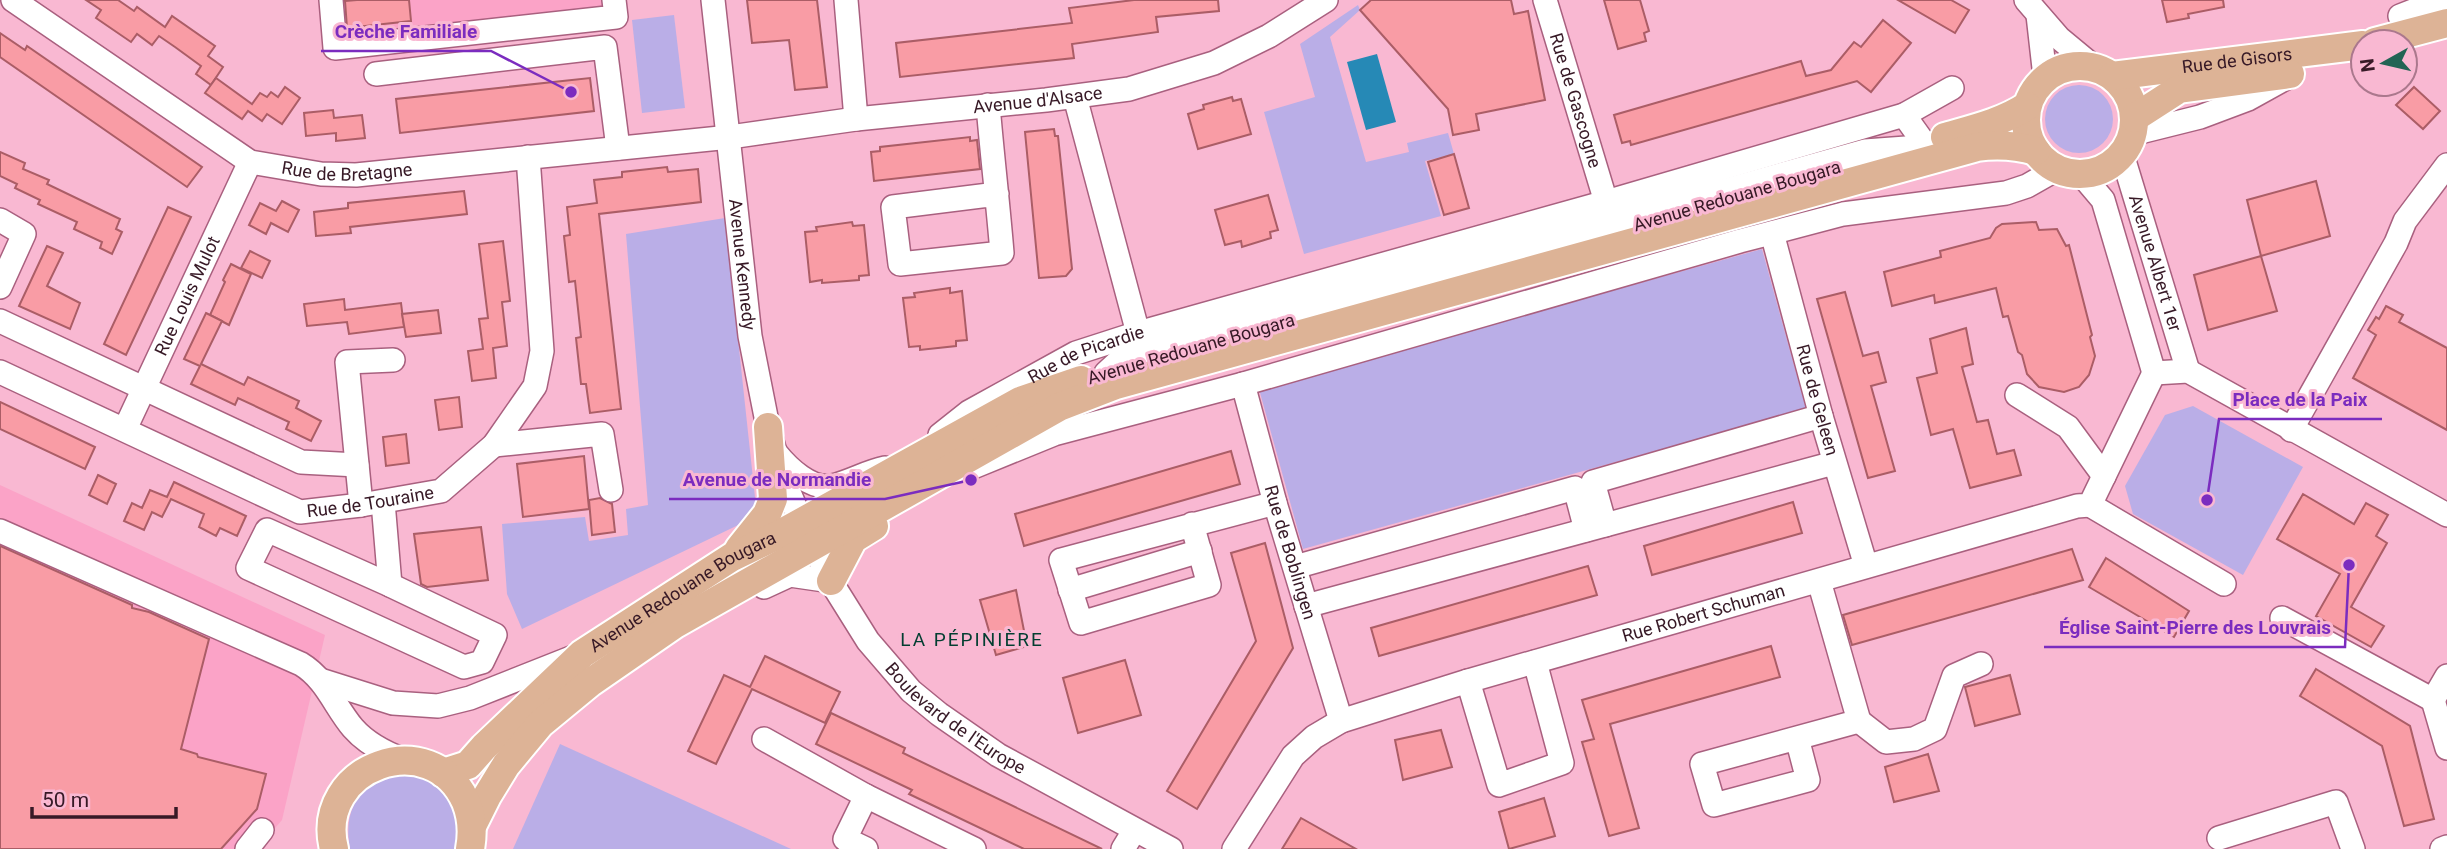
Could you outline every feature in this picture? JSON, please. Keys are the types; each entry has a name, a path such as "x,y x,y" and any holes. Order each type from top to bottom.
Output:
{"main road":[{"path":"2409,28 2447,23"},
{"path":"2419,35 2447,40"},
{"name":"Rue de Gisors","path":"2103,71 2349,46"},
{"name":"Rue de Gisors","path":"2129,135 2179,89 2349,65"},
{"path":"2068,67 2103,71 2127,94 2129,135 2104,168 2058,165 2027,130 2027,106 2031,95 2045,78 2068,67"},
{"name":"Avenue Redouane Bougara","path":"471,837 487,796 506,765 540,724 601,674 675,624 814,546 908,476 946,443 1020,401 1059,386 1995,122 2027,106"},
{"name":"Avenue Redouane Bougara","path":"443,773 468,765 582,654 732,557 801,521 1059,407 1116,385 1977,147 1999,144 2019,146 2058,165"},
{"path":"732,557 767,514 772,499 772,440"},
{"path":"831,581 853,539 898,510 908,476"},
{"path":"330,843 338,801 350,784 374,766 404,760 424,764 443,773 463,796 471,837"}],"street":[{"name":"Rue de Bretagne","path":"13,0 250,162 321,174 356,175 730,137"},
{"path":"331,0 335,48 616,17 614,0"},
{"name":"Avenue Kennedy","path":"713,0 750,336 781,473 801,521"},
{"path":"846,0 856,118"},
{"name":"Avenue d'Alsace","path":"730,137 856,118 1074,97 1129,89 1214,63 1269,36 1326,0"},
{"name":"Rue de Gascogne","path":"1545,0 1606,202"},
{"path":"2397,28 2441,0"},
{"path":"2032,7 2059,38 2103,71"},
{"path":"2032,7 2045,78"},
{"path":"376,74 605,47 618,148"},
{"name":"Avenue Redouane Bougara","path":"1138,333 1606,202 1904,115 1952,88"},
{"name":"Rue de Picardie","path":"908,476 969,412 1076,353 1138,333 1074,97"},
{"path":"988,105 997,194 1002,253 900,264 893,207 997,194"},
{"path":"1904,115 1915,145"},
{"name":"Avenue Albert 1er","path":"2129,135 2188,371"},
{"name":"Rue de Touraine","path":"0,372 300,512 441,491 494,445 535,386 542,351 528,157"},
{"name":"Rue Louis Mulot","path":"125,429 250,162"},
{"name":"Avenue Redouane Bougara","path":"908,476 960,473 1054,435 1843,214 2006,193 2027,186 2058,165"},
{"name":"Avenue Albert 1er","path":"2058,165 2103,200 2154,373"},
{"path":"2291,430 2390,253 2405,220 2447,165"},
{"path":"0,220 24,234 0,287"},
{"name":"Rue de Geleen","path":"1772,233 1834,463 1866,566"},
{"path":"0,321 301,462 356,465"},
{"path":"390,584 372,503 356,465 346,362 393,360"},
{"path":"2224,584 2090,505 2154,373 2188,371 2447,515"},
{"name":"Rue de Boblingen","path":"1243,384 1275,503 1340,721"},
{"path":"2017,395 2068,427 2104,476"},
{"path":"1595,527 1593,482 1821,416"},
{"path":"494,445 603,434 611,490"},
{"path":"772,440 790,470 824,485 831,486 868,471 908,476"},
{"path":"814,546 839,515 902,477 946,443"},
{"path":"1306,606 1834,463"},
{"path":"1295,567 1575,488 1595,527"},
{"path":"1192,524 1209,584 1081,623 1060,560 1192,524 1275,503"},
{"name":"Rue Robert Schuman","path":"1234,849 1293,756 1314,737 1340,721 1468,681 1866,566 2077,506 2090,505"},
{"path":"721,598 729,581 785,541 801,521"},
{"name":"Boulevard de l'Europe","path":"801,521 831,581 868,641 911,691 998,755 1129,840 1171,849"},
{"path":"267,530 390,584 495,635 482,663 464,667 248,568 267,530"},
{"path":"0,531 301,664 320,680 352,726 369,743 404,760"},
{"path":"1070,590 1200,551"},
{"path":"721,598 757,591 790,575 831,581"},
{"path":"1819,581 1859,721 1886,742 1914,738 1935,729 1954,676 1981,664"},
{"path":"2281,618 2433,700 2447,748"},
{"path":"320,680 393,703 438,706 470,698 582,654"},
{"path":"1468,681 1499,785 1562,763 1535,662"},
{"path":"2433,700 2447,676"},
{"path":"1797,738 1859,721"},
{"path":"350,784 356,769 359,748 352,726"},
{"path":"764,739 866,796 974,849"},
{"path":"866,796 845,839 866,849"},
{"path":"2219,838 2336,802 2353,849"},
{"path":"247,849 262,830"},
{"path":"2442,849 2447,847"}],"shaded area":[{"path":"326,0 613,0 615,18 331,49"},
{"path":"1358,5 1360,10 1330,37 1366,162 1409,152 1407,143 1448,133 1454,154 1425,161 1441,216 1304,254 1264,112 1315,97 1300,44"},
{"path":"674,15 685,108 642,113 632,20"},
{"path":"2079,85 2092,88 2103,95 2110,106 2113,119 2110,132 2103,143 2092,150 2079,153 2066,150 2055,143 2048,132 2045,119 2048,106 2055,95 2066,88"},
{"path":"725,218 757,516 522,629 507,594 502,524 585,517 589,541 628,535 626,509 648,505 626,234"},
{"path":"1762,249 1806,409 1303,549 1259,389"},
{"path":"2193,406 2303,467 2243,575 2133,514 2125,486 2165,415"},
{"path":"0,485 325,635 282,820 257,849 0,849"},
{"path":"560,744 791,849 513,849"},
{"path":"408,774 434,784 453,802 460,820 457,849 350,849 349,819 359,796 379,781"}],"water":[{"path":"1377,54 1396,122 1366,130 1347,62"}],"building":[{"path":"86,0 118,0 134,11 137,7 165,27 172,16 215,46 208,56 223,67 211,85 196,74 201,66 159,36 152,45 137,34 131,42 96,18 101,10"},
{"path":"409,0 411,21 347,28 345,1"},
{"path":"747,0 817,0 827,87 795,90 789,40 752,43"},
{"path":"1134,0 1218,0 1219,11 1156,17 1158,32 1072,44 1074,58 900,77 896,43 1072,23 1069,8"},
{"path":"1371,0 1511,0 1514,14 1528,11 1545,100 1476,114 1479,130 1453,135 1448,109 1360,10"},
{"path":"1604,0 1640,0 1649,31 1644,33 1646,41 1618,49"},
{"path":"1898,0 1951,0 1969,10 1955,33"},
{"path":"2162,0 2223,0 2224,7 2188,14 2189,18 2167,22"},
{"path":"1883,20 1911,43 1871,92 1857,81 1631,145 1630,141 1622,143 1614,115 1801,61 1806,76 1831,70 1854,42 1861,47"},
{"path":"0,33 25,50 27,46 202,167 187,187 0,57"},
{"path":"216,78 252,104 260,93 267,97 271,92 278,97 285,87 300,98 282,124 267,114 262,121 248,111 242,119 205,93"},
{"path":"590,78 594,111 400,133 396,99"},
{"path":"2419,92 2440,111 2423,129 2396,105 2403,98 2419,98"},
{"path":"1232,97 1233,101 1241,99 1251,134 1198,149 1188,114 1204,109 1203,105"},
{"path":"333,110 334,118 362,115 365,138 336,141 336,133 306,136 304,113"},
{"path":"1054,129 1055,136 1058,136 1072,269 1066,276 1039,278 1025,132"},
{"path":"970,137 970,141 977,140 980,169 874,181 871,152 880,151 880,147"},
{"path":"0,152 25,163 23,169 49,180 47,184 120,219 116,229 122,232 112,254 100,248 102,242 74,229 77,222 38,204 40,200 15,188 17,184 0,176"},
{"path":"1454,154 1469,208 1444,215 1428,162"},
{"path":"667,167 668,172 698,169 701,202 599,214 621,409 590,413 586,384 581,384 576,338 581,337 575,281 569,282 564,236 570,235 567,207 597,203 594,180 622,177 622,172"},
{"path":"2316,181 2330,236 2261,256 2247,200"},
{"path":"464,191 467,214 350,227 351,233 316,236 314,212 348,208 348,203"},
{"path":"1268,195 1278,230 1270,232 1271,238 1242,247 1241,241 1225,245 1215,210"},
{"path":"282,201 299,210 288,232 271,223 266,234 249,225 260,203 276,211"},
{"path":"168,207 191,217 126,355 104,344"},
{"path":"852,222 853,226 864,225 869,275 859,276 859,280 810,282 805,232 817,231 816,227"},
{"path":"2036,222 2039,230 2057,229 2066,246 2069,245 2092,335 2090,337 2095,356 2089,375 2079,387 2064,392 2039,387 2027,374 2008,316 2003,317 1996,288 1935,303 1934,295 1892,306 1884,272 1941,257 1940,251 1990,238 2002,224"},
{"path":"503,241 510,301 502,302 507,346 493,348 496,378 472,381 468,351 483,349 479,319 488,318 479,244"},
{"path":"47,246 63,253 47,286 80,303 70,329 19,306"},
{"path":"250,251 270,261 262,278 241,268"},
{"path":"2261,256 2277,311 2208,330 2194,275"},
{"path":"231,264 251,274 229,325 210,315"},
{"path":"950,288 950,293 962,291 967,340 956,341 956,346 920,350 920,346 909,347 903,298 915,297 914,293"},
{"path":"1845,292 1863,356 1878,352 1886,382 1871,386 1895,471 1868,478 1817,299"},
{"path":"344,299 345,310 401,303 404,327 349,334 347,322 307,326 304,304"},
{"path":"2386,306 2403,315 2399,322 2447,348 2447,430 2353,378 2376,335 2368,330 2376,317 2379,319"},
{"path":"438,310 441,333 406,337 402,314"},
{"path":"206,313 222,321 201,364 244,385 248,377 299,401 296,408 321,421 311,441 286,429 289,422 238,398 235,405 191,384 200,366 184,359"},
{"path":"1966,328 1973,364 1962,367 1977,422 1988,420 1997,454 2014,450 2021,475 1970,488 1953,429 1931,435 1917,378 1937,373 1930,339"},
{"path":"459,397 462,427 439,430 435,400"},
{"path":"0,402 95,447 85,469 0,429"},
{"path":"406,434 409,463 386,466 383,437"},
{"path":"1231,451 1240,484 1024,546 1015,514"},
{"path":"584,456 589,509 523,517 517,464"},
{"path":"98,475 116,484 107,504 89,495"},
{"path":"174,482 246,516 237,536 220,528 216,536 199,527 204,514 171,499 162,517 152,512 144,530 124,521 132,503 142,508 150,490 167,497"},
{"path":"2303,494 2354,524 2366,503 2388,515 2376,536 2387,543 2351,607 2384,626 2371,647 2316,616 2340,574 2277,539"},
{"path":"600,498 612,504 615,532 592,535 589,500"},
{"path":"1793,502 1802,533 1652,575 1644,546"},
{"path":"481,527 488,580 427,587 421,584 414,534"},
{"path":"1265,543 1293,648 1197,809 1167,791 1256,641 1231,553"},
{"path":"0,546 132,605 132,608 149,612 209,639 181,749 197,754 198,757 266,774 257,809 221,849 0,849"},
{"path":"2072,549 2083,580 1852,645 1843,615"},
{"path":"2106,558 2189,611 2174,637 2089,587"},
{"path":"1588,566 1597,595 1379,656 1371,628"},
{"path":"1016,590 1027,646 996,655 980,600"},
{"path":"1771,646 1780,677 1610,724 1639,828 1609,836 1582,742 1594,739 1582,700"},
{"path":"765,656 840,692 825,723 752,689 716,764 688,751 724,675 750,687"},
{"path":"1125,660 1141,715 1078,733 1063,678"},
{"path":"2316,669 2410,726 2434,819 2404,826 2382,746 2300,696"},
{"path":"2010,675 2020,714 1975,726 1965,687"},
{"path":"831,713 905,748 903,753 1102,849 1024,849 909,794 912,790 816,744"},
{"path":"1441,730 1452,767 1403,780 1395,740"},
{"path":"1928,754 1939,791 1894,802 1885,767"},
{"path":"1544,798 1555,836 1509,849 1499,812"},
{"path":"1301,818 1356,849 1282,849"}],"place":[{"name":"Crèche Familiale","path":"571,92"},
{"name":"Avenue de Normandie","path":"971,480"},
{"name":"Place de la Paix","path":"2207,500"},
{"name":"Église Saint-Pierre des Louvrais","path":"2349,565"}],"district":[{"name":"LA PÉPINIÈRE","path":"972,639"}]}
